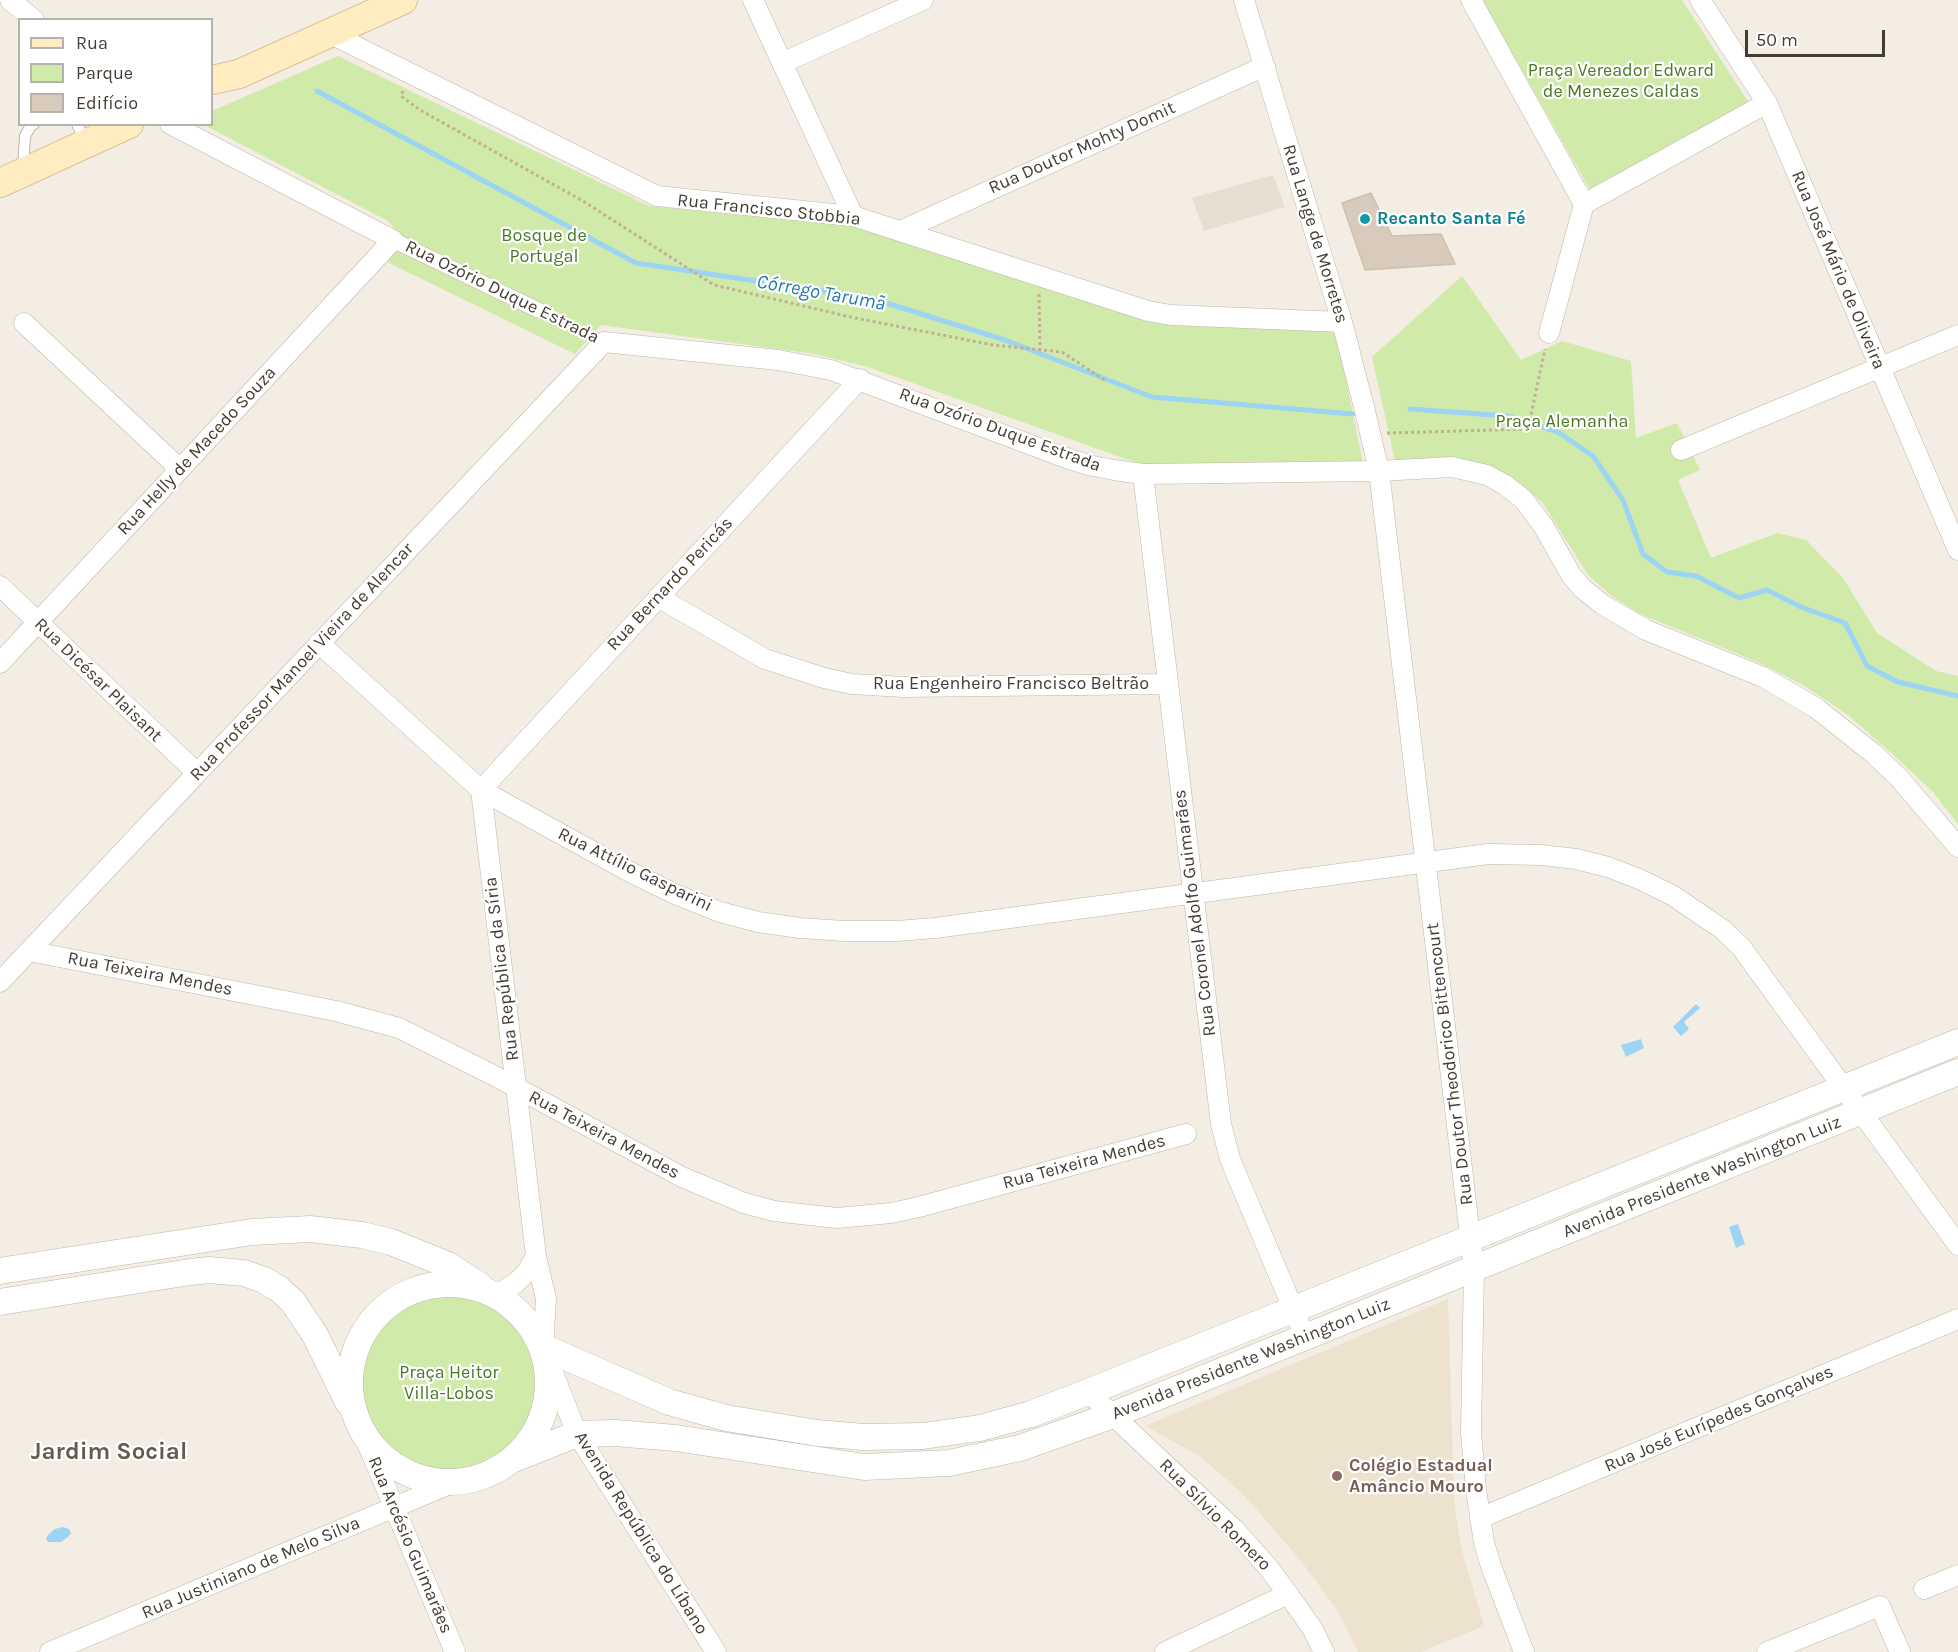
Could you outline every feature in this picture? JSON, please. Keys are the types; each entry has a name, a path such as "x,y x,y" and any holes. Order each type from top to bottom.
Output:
{"main road":[{"path":"213,92 239,74 329,33 369,6 403,0"},
{"path":"213,80 239,74"},
{"path":"11,178 82,134 120,126"}],"street":[{"path":"10,0 32,18"},
{"path":"753,0 853,216"},
{"path":"782,63 923,0"},
{"name":"Rua Lange de Morretes","path":"1244,0 1341,322 1379,471"},
{"path":"1471,0 1584,204 1549,333"},
{"name":"Rua José Mário de Oliveira","path":"1700,0 1767,103 1958,550"},
{"name":"Rua Francisco Stobbia","path":"329,33 647,193 668,199 853,216 1122,303 1171,315 1341,322"},
{"name":"Rua Doutor Mohty Domit","path":"900,231 1265,66"},
{"path":"1584,204 1767,103"},
{"name":"Rua Ozório Duque Estrada","path":"174,126 393,240 538,310"},
{"name":"Rua Helly de Macedo Souza","path":"0,663 393,240"},
{"path":"24,323 180,469"},
{"path":"1681,450 1958,335"},
{"name":"Rua Ozório Duque Estrada","path":"604,342 795,362 831,370 1058,455 1089,465 1143,474 1379,471 1452,467 1487,475 1523,499 1535,513 1571,575 1583,589 1603,605 1646,630 1763,677 1816,708 1874,754 1920,801 1958,847"},
{"name":"Rua Professor Manoel Vieira de Alencar","path":"0,982 604,342"},
{"name":"Rua Bernardo Pericás","path":"481,790 860,379"},
{"name":"Rua Doutor Theodorico Bittencourt","path":"1379,471 1471,1237 1474,1269 1471,1433 1480,1518 1491,1566 1524,1652"},
{"name":"Rua Coronel Adolfo Guimarães","path":"1143,474 1224,1141 1305,1337"},
{"name":"Rua Dicésar Plaisant","path":"0,586 196,773"},
{"name":"Rua Engenheiro Francisco Beltrão","path":"658,597 765,659 824,678 852,684 903,687 1168,684"},
{"name":"Rua Attílio Gasparini","path":"319,643 481,790 630,872 675,894 720,912 758,922 800,928 897,931 935,928 1426,862 1514,854 1576,859 1608,867 1640,879 1672,895 1722,929 1741,947 1958,1245"},
{"name":"Rua República da Síria","path":"481,790 536,1256 546,1299 543,1347"},
{"name":"Rua Teixeira Mendes","path":"29,951 365,1018 399,1028 682,1177 715,1192 774,1211 837,1218 869,1216 919,1207 1186,1134"},
{"name":"Avenida Presidente Washington Luiz","path":"543,1347 669,1402 726,1418 840,1436 902,1437 957,1432 1003,1423 1088,1392 1958,1042"},
{"name":"Avenida Presidente Washington Luiz","path":"514,1459 577,1434 615,1433 676,1438 835,1464 889,1468 981,1458 1045,1440 1113,1415 1958,1072"},
{"path":"0,1271 252,1232 310,1229 362,1234 411,1249 448,1265 524,1317 543,1347 549,1377 546,1407 534,1436 514,1459 485,1476 452,1483 418,1478 388,1462 365,1437 305,1318 279,1289 264,1280 228,1271 190,1272 0,1302"},
{"path":"353,1414 349,1382 354,1350 370,1322 394,1300 423,1287 455,1283 492,1293 517,1282 527,1272 536,1256"},
{"name":"Rua José Eurípedes Gonçalves","path":"1480,1518 1958,1319"},
{"name":"Avenida República do Líbano","path":"543,1347 577,1434 716,1652"},
{"name":"Rua Sílvio Romero","path":"1088,1392 1235,1530 1268,1567 1288,1594 1312,1628 1324,1652"},
{"name":"Rua Arcésio Guimarães","path":"365,1437 455,1652"},
{"name":"Rua Justiniano de Melo Silva","path":"50,1652 452,1483"},
{"path":"1924,1588 1958,1575"},
{"path":"1165,1652 1288,1594"},
{"path":"1767,1652 1880,1606 1900,1652"}],"lane":[{"path":"11,178 25,136 31,126"}],"path":[{"path":"401,96 420,110 583,201 714,285 855,318 993,345 1062,352 1106,381"},
{"path":"1038,275 1040,350"},
{"name":"Rua Ozório Duque Estrada","path":"538,310 604,342"},
{"path":"1371,434 1527,429 1549,333"}],"shaded area":[{"path":"1273,175 1285,207 1204,231 1192,198"},
{"name":"Colégio Estadual Amâncio Mouro","path":"1448,1299 1454,1501 1461,1547 1484,1626 1420,1652 1358,1652 1338,1611 1301,1561 1243,1494 1201,1457 1145,1426"}],"green space":[{"name":"Praça Vereador Edward de Menezes Caldas","path":"1482,0 1682,0 1749,103 1590,190"},
{"name":"Bosque de Portugal","path":"338,56 649,206 860,227 1158,323 1336,330 1363,464 1140,464 868,367 815,354 601,325 575,354 387,262 397,249 398,233 388,221 206,126 213,126 213,111"},
{"name":"Praça Alemanha","path":"1462,276 1521,360 1562,341 1631,361 1636,438 1677,423 1700,470 1678,480 1711,558 1777,533 1806,540 1843,578 1877,633 1936,671 1958,676 1958,824 1933,792 1898,759 1848,715 1803,685 1760,663 1640,614 1613,597 1588,575 1542,502 1518,482 1477,465 1442,458 1395,461 1372,357"},
{"name":"Praça Heitor Villa-Lobos","path":"449,1294 466,1295 483,1300 512,1320 532,1349 537,1366 537,1400 532,1417 512,1446 483,1466 466,1471 449,1472 432,1471 415,1466 386,1446 366,1417 361,1400 360,1383 361,1366 366,1349 386,1320 415,1300 432,1295"}],"water":[{"path":"1696,1004 1700,1008 1684,1022 1689,1029 1681,1036 1673,1027"},
{"path":"1641,1039 1644,1048 1626,1057 1621,1045"},
{"path":"1738,1224 1745,1244 1736,1248 1729,1227"},
{"path":"63,1527 69,1529 71,1533 68,1537 61,1542 48,1542 46,1538 49,1534"}],"building":[{"name":"Recanto Santa Fé","path":"1371,193 1392,236 1441,234 1455,264 1365,270 1342,203"}],"waterway":[{"name":"Córrego Tarumã","path":"317,91 636,263 870,298 1005,340 1152,397 1353,414"},
{"name":"Córrego Tarumã","path":"1410,409 1508,416 1558,432 1593,456 1623,500 1643,554 1667,572 1696,576 1739,598 1767,590 1801,607 1845,623 1867,666 1898,682 1958,696"}],"place":[{"name":"Recanto Santa Fé","path":"1365,219"},
{"name":"Colégio Estadual Amâncio Mouro","path":"1337,1476"}],"district":[{"name":"Jardim Social","path":"109,1452"}]}
